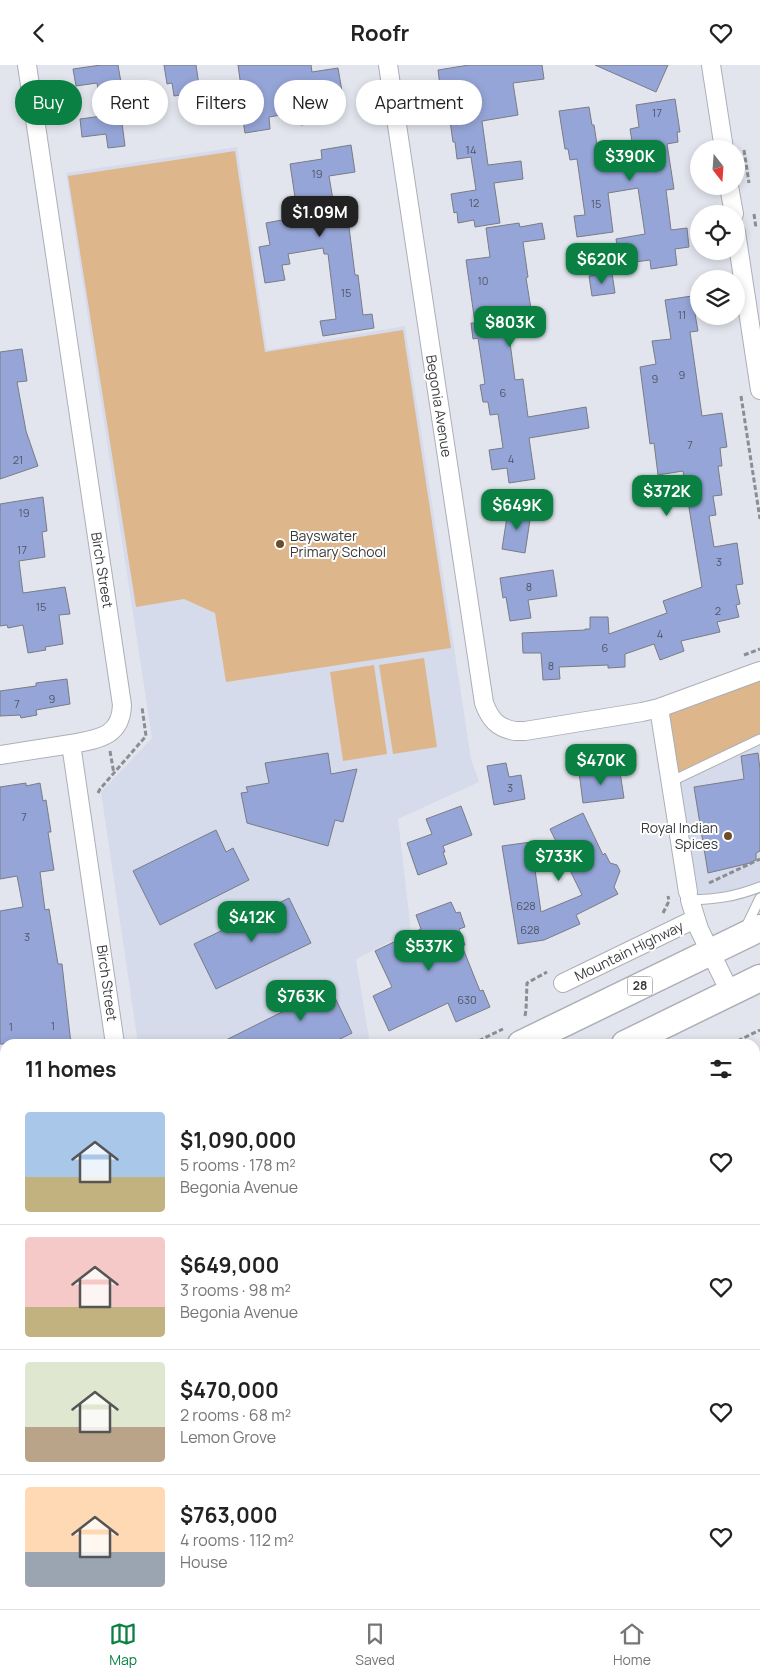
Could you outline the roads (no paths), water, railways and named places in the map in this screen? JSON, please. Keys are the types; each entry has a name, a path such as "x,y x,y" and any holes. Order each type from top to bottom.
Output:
{"main road":[{"name":"28","path":"531,1039 751,932"},
{"path":"635,1039 760,978"}],"street":[{"name":"Birch Street","path":"27,65 122,705 118,725 108,735 96,740 71,744 115,1039"},
{"name":"Begonia Avenue","path":"388,65 484,703 493,722 505,730 515,731 626,715 658,708"},
{"path":"711,65 723,140"},
{"path":"740,260 760,390"},
{"path":"730,992 695,919 689,896 658,708 760,671"},
{"path":"0,755 71,744"},
{"name":"Mountain Highway","path":"563,983 695,919"}],"lane":[{"path":"670,782 760,739"},
{"path":"689,896 729,897 760,887"},
{"path":"751,932 760,898"}],"place":[{"name":"Bayswater Primary School","path":"280,544"},
{"name":"Royal Indian Spices","path":"728,836"}]}
